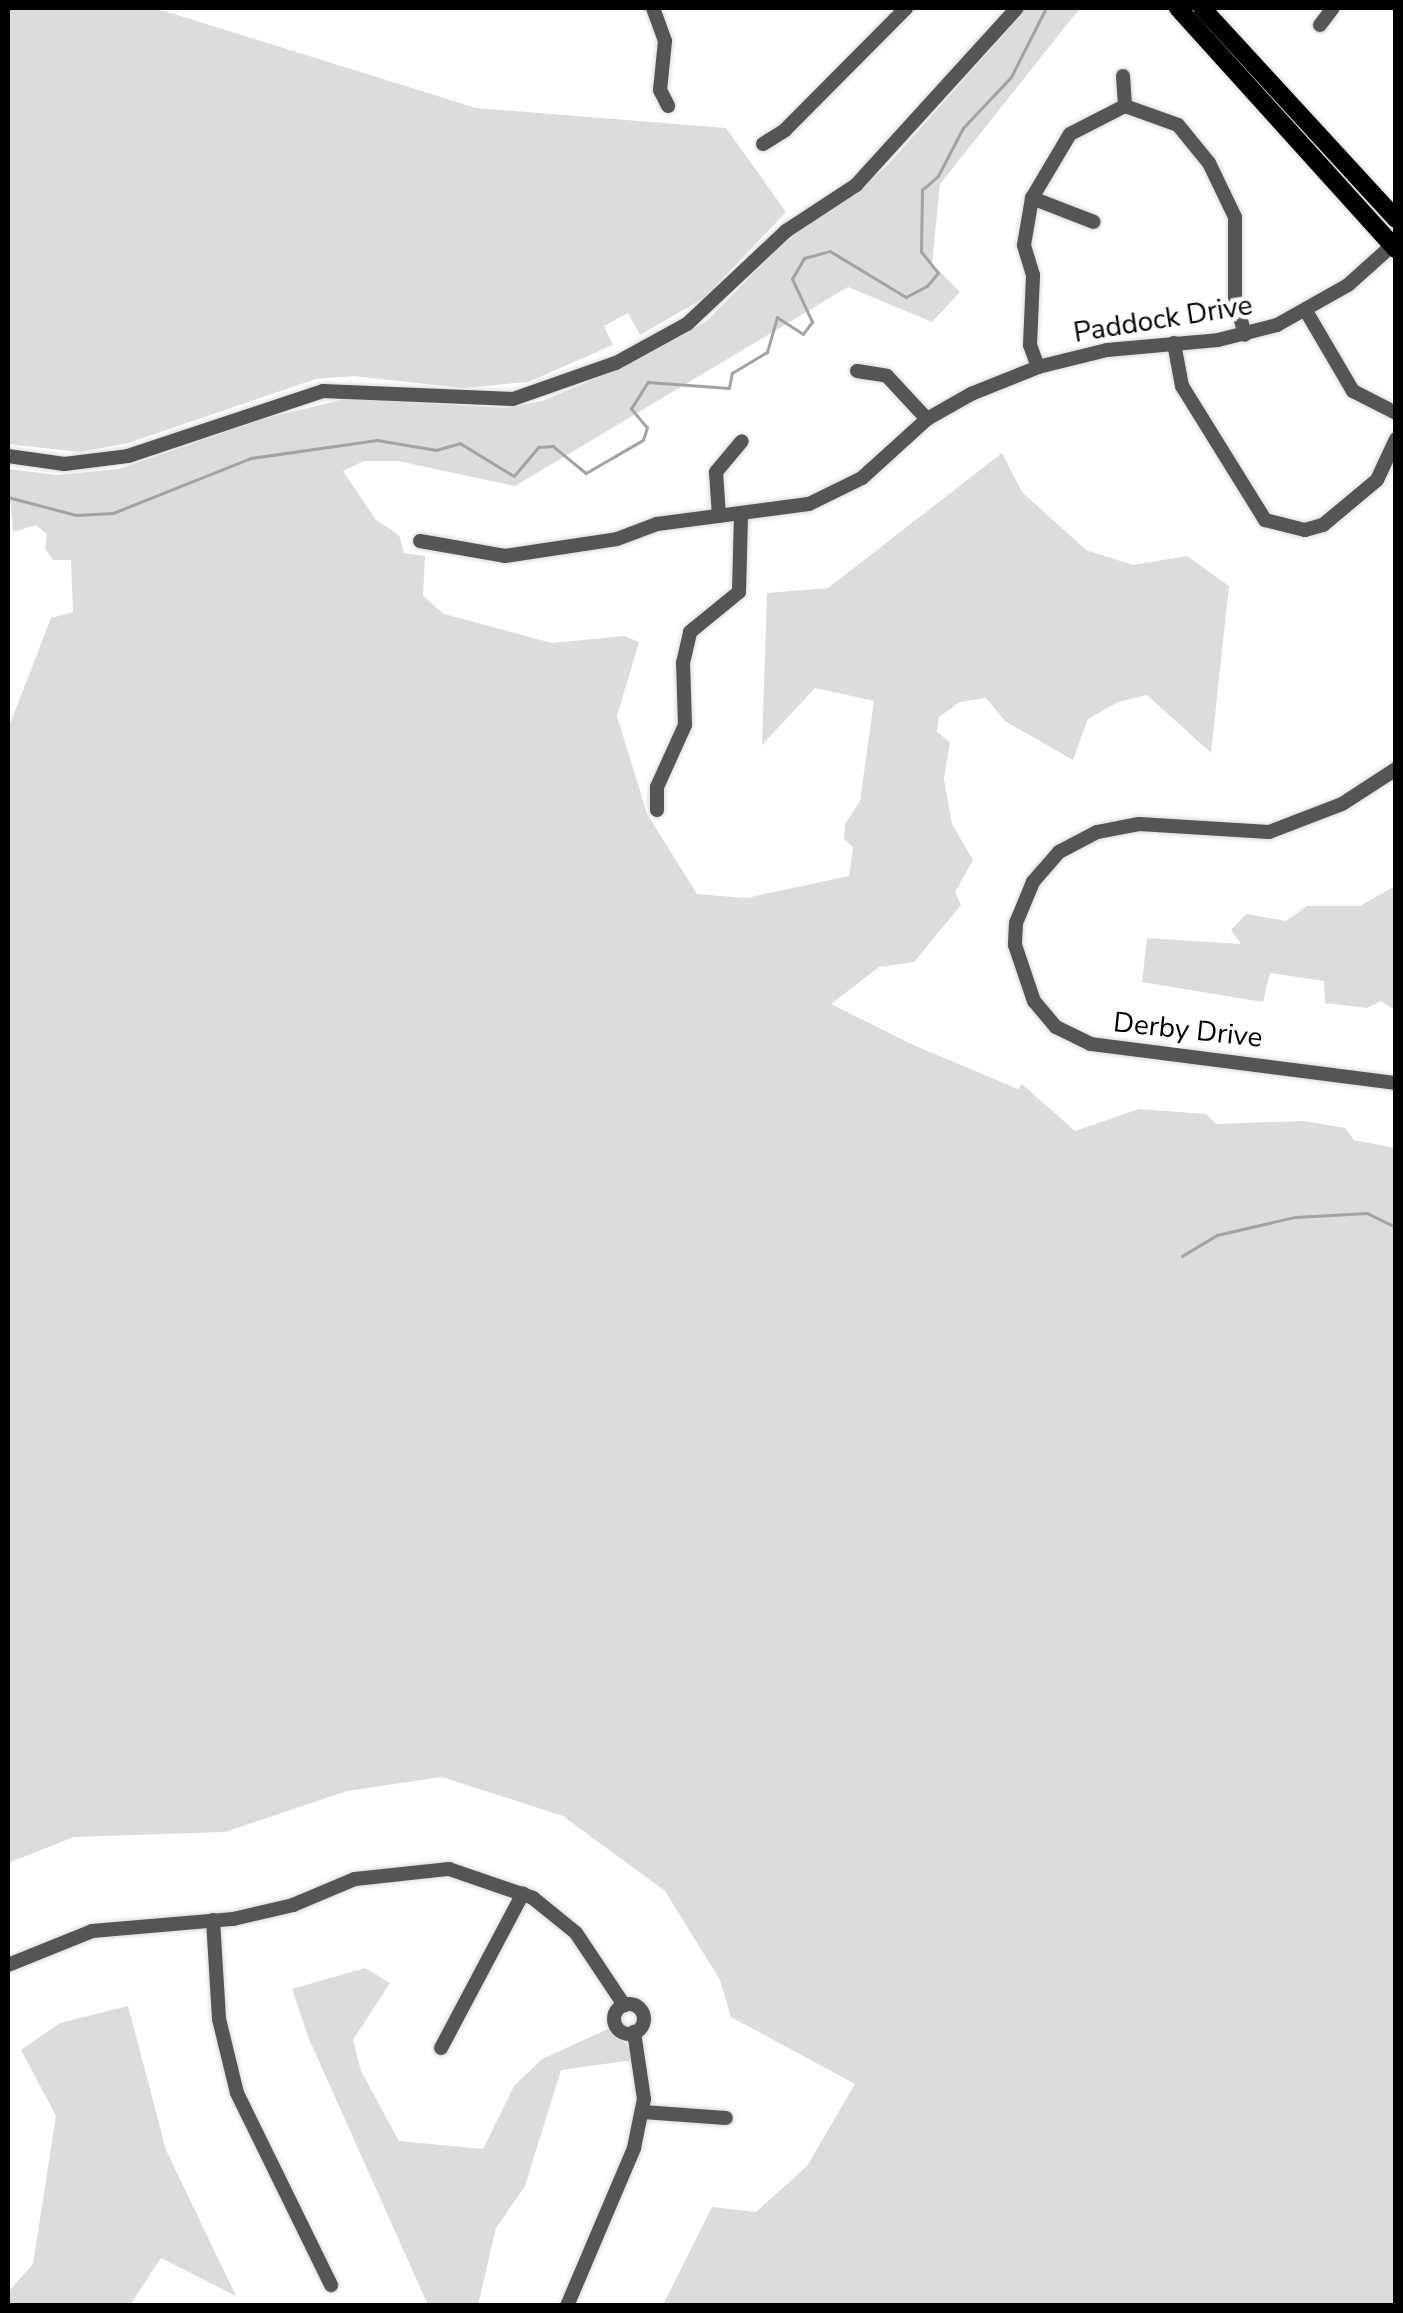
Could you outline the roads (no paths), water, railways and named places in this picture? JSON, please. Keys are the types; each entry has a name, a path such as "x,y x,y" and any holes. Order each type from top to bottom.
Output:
{"main road":[{"path":"1178,8 1394,245"},
{"path":"1202,8 1396,218"}],"street":[{"path":"653,8 665,40 660,90 668,106"},
{"path":"764,144 785,130 906,8"},
{"path":"8,456 64,464 128,456 323,390 513,399 616,363 687,324 786,230 856,185 1017,8"},
{"path":"1320,24 1333,8"},
{"path":"1123,76 1124,106"},
{"path":"1038,367 1030,345 1033,276 1024,244 1032,198 1070,134 1124,106 1178,126 1209,163 1236,217 1235,298 1245,336"},
{"path":"1032,198 1094,222"},
{"name":"Paddock Drive","path":"420,542 504,556 719,516 772,513 842,490 927,419 1038,367 1174,343 1245,336 1306,311 1394,245"},
{"path":"1306,311 1353,391 1396,413"},
{"path":"1174,343 1182,386 1251,507 1282,528 1323,525 1355,502 1376,480 1396,439"},
{"path":"857,371 887,376 927,419"},
{"path":"719,516 716,472 742,441"},
{"path":"657,810 656,787 685,725 683,663 690,632 740,592 741,516"},
{"name":"Derby Drive","path":"1396,769 1342,804 1268,832 1139,824 1097,832 1060,852 1033,882 1016,922 1015,944 1034,1001 1056,1027 1090,1044 1328,1070 1396,1084"},
{"path":"8,1965 92,1931 270,1912 355,1879 416,1868 478,1874 523,1893 576,1933 624,2005 614,2022 634,2032 642,2112 621,2188 566,2306"},
{"path":"440,2048 523,1893"},
{"path":"212,1920 220,2019 233,2081 332,2285"},
{"path":"642,2112 726,2118"}],"waterway":[{"path":"8,497 76,515 113,513 251,458 377,440 436,450 460,443 514,476 538,447 553,446 586,473 643,440 647,428 631,409 648,382 729,388 732,373 767,352 777,317 803,334 812,322 792,279 804,258 830,251 906,297 927,286 938,273 921,252 922,190 938,176 963,128 1011,77 1046,8"},
{"path":"1182,1256 1217,1235 1295,1217 1367,1213 1396,1227"}]}
